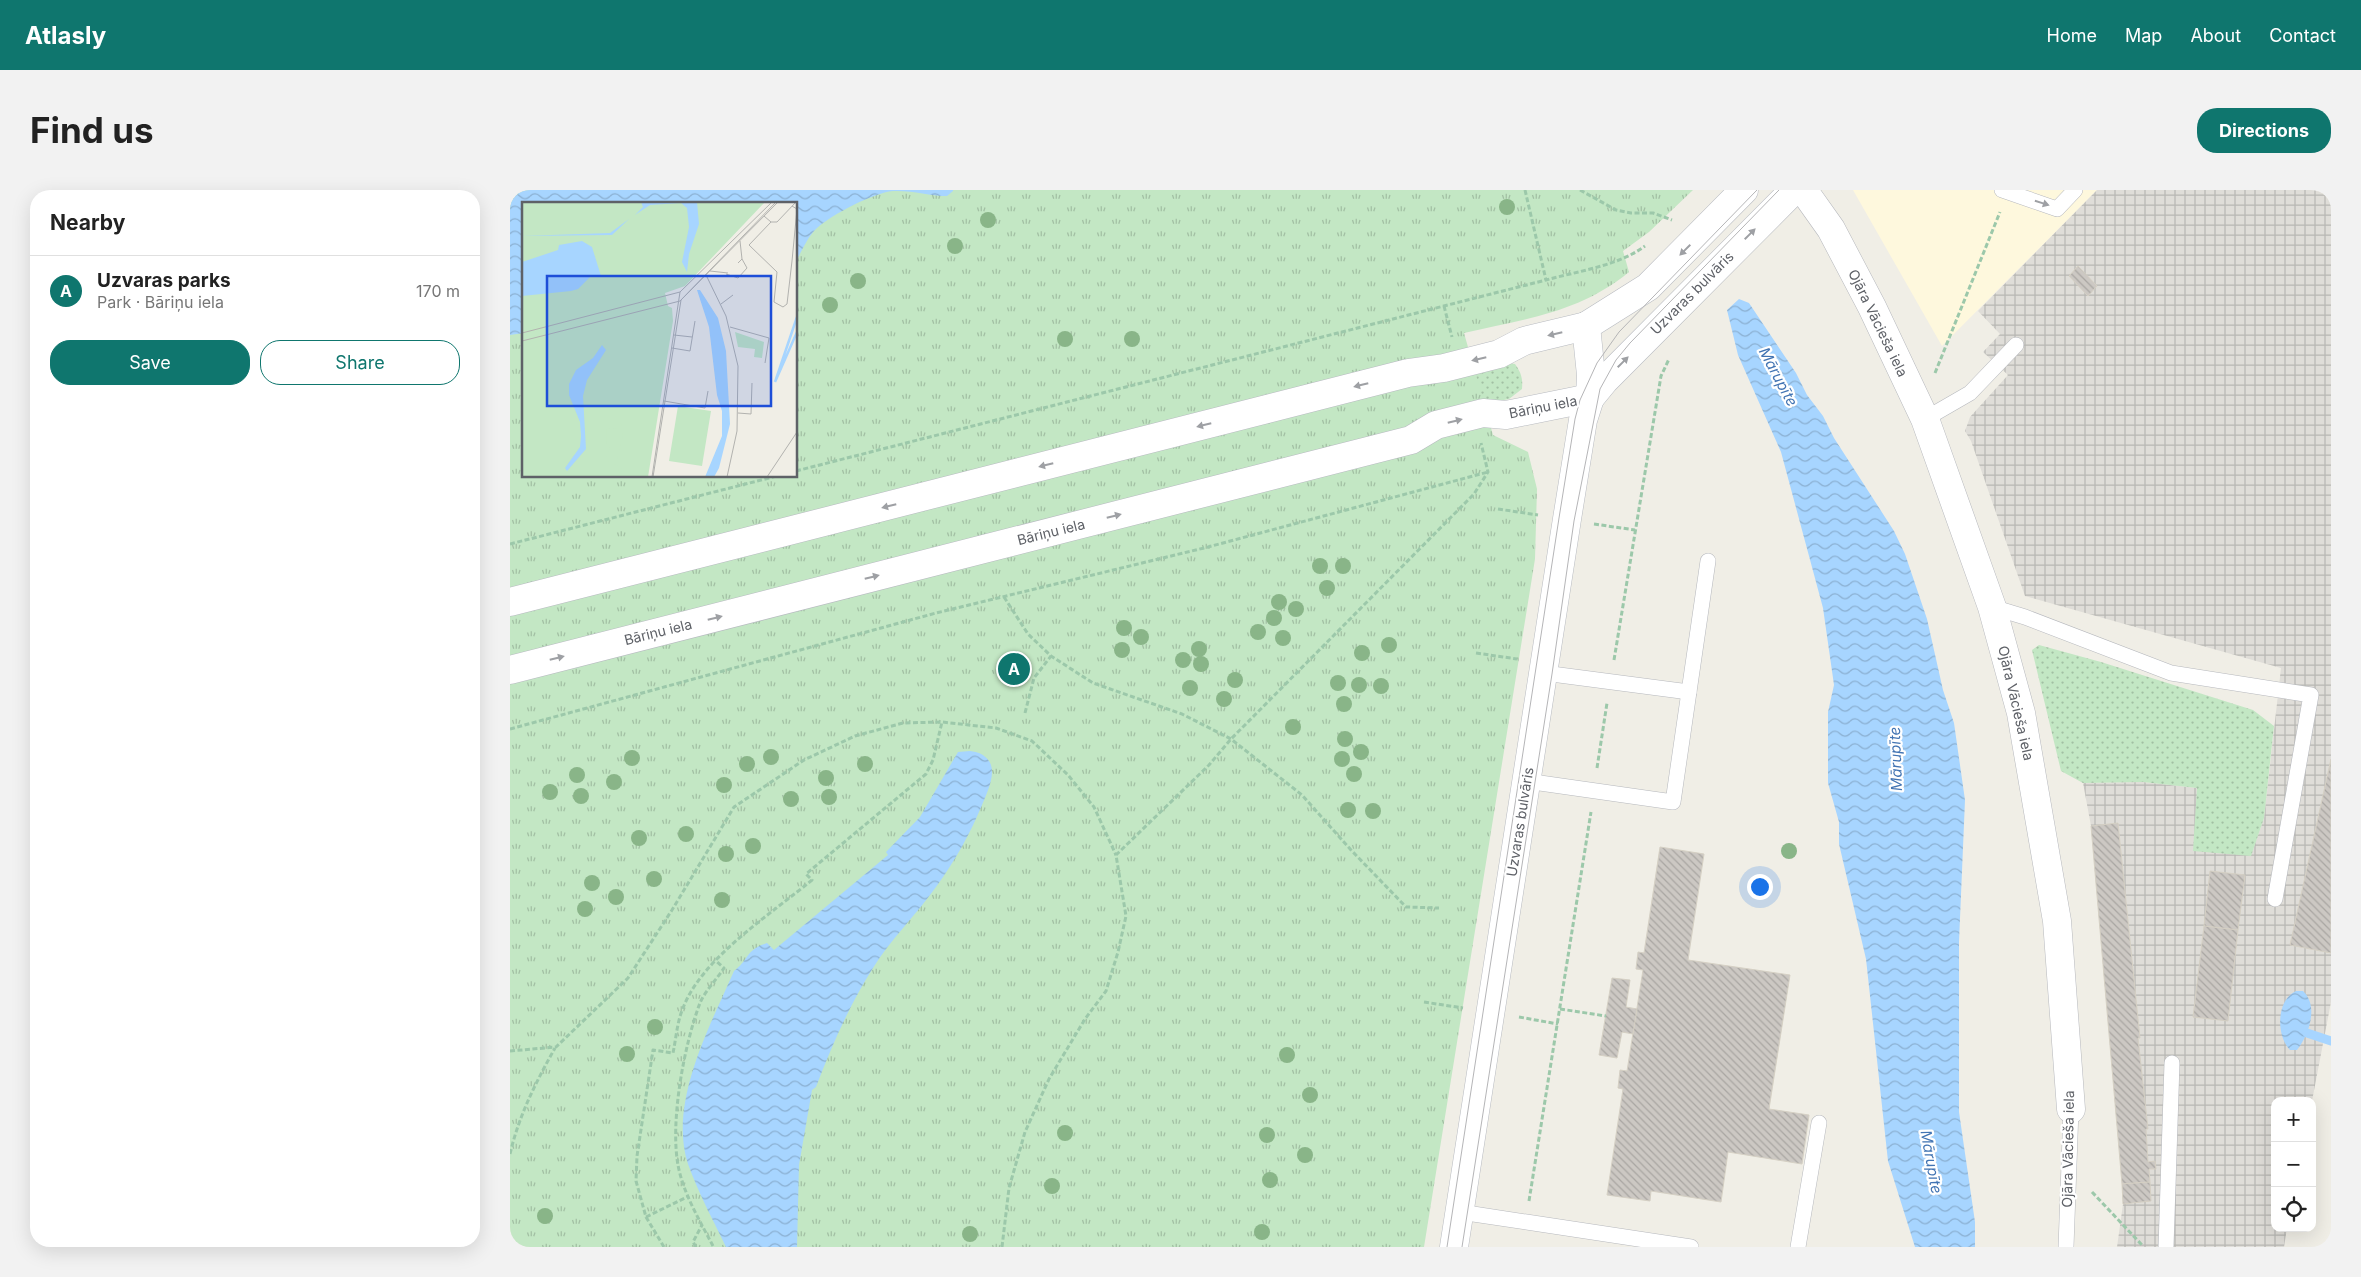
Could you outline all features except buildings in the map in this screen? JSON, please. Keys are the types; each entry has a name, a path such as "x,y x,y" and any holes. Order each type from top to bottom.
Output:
{"street":[{"path":"510,602 1408,373 1444,368 1499,354 1524,341 1586,326 1648,287 1744,190"},
{"name":"Uzvaras bulvāris","path":"1590,398 1615,370 1802,194"},
{"name":"Ojāra Vācieša iela","path":"1802,194 1831,229 1872,307 1925,419 1992,607 2021,713 2057,921 2071,1109"},
{"name":"Uzvaras bulvāris","path":"1454,1247 1583,420 1590,398 1591,375 1586,326"},
{"name":"Bāriņu iela","path":"510,670 1411,440 1436,425 1484,413 1506,415 1590,398"}],"lane":[{"path":"2005,191 2057,208 2075,190"},
{"path":"1925,419 1970,392 2016,345"},
{"path":"1526,782 1673,802 1708,561"},
{"path":"1992,607 2025,617 2171,672 2310,695 2276,899"},
{"path":"1544,668 1689,692"},
{"path":"2166,1247 2172,1063"},
{"name":"Ojāra Vācieša iela","path":"2066,1247 2071,1109"},
{"path":"1798,1247 1819,1123"},
{"path":"1460,1212 1691,1247"}],"path":[{"path":"1525,190 1546,280"},
{"path":"1580,190 1616,210 1631,213 1653,213 1672,220"},
{"path":"1934,376 2005,191"},
{"path":"1666,227 1678,214"},
{"path":"798,470 1546,280 1608,263 1636,252 1648,243"},
{"path":"1444,306 1452,339"},
{"path":"1116,855 1209,764 1231,739 1474,494 1488,472 1480,437"},
{"path":"510,729 936,613 1208,547 1488,472"},
{"path":"510,544 769,478"},
{"path":"1004,597 1028,634 1052,656 1092,683 1182,714 1231,739 1302,795 1350,850 1406,907 1439,908"},
{"path":"1476,653 1544,668"},
{"path":"1025,713 1034,678 1052,656"},
{"path":"664,1247 646,1217 636,1181 636,1165 653,1050 673,1053 682,1008 696,984 715,960 812,880 806,874 926,774 934,760 942,722"},
{"path":"510,1154 516,1126 531,1091 556,1047 628,978 672,910 734,807 804,760 855,736 903,723 942,722 996,728 1032,741 1068,776 1094,807 1116,855 1126,916 1116,960 1106,991 1085,1019 1049,1079 1025,1132 1009,1188 1002,1247"},
{"path":"713,1246 688,1196 678,1165 676,1127 686,1052 701,1001 724,968 715,960"},
{"path":"1560,1009 1606,1016"},
{"path":"510,1052 556,1047"},
{"path":"2069,1167 2144,1247"},
{"path":"646,1217 688,1196"},
{"path":"696,1247 693,1242 702,1224"}],"shaded area":[{"path":"1853,190 2097,190 1942,346"},
{"path":"2097,190 2331,190 2331,1002 2313,1097 2271,1097 2271,1232 2286,1232 2284,1247 2117,1247 2123,1204 2122,1184 2091,826 2083,783 2143,782 2197,788 2251,855 2264,818 2281,668 2025,596 1971,441 1965,431 1970,417 2008,375 1983,352 2000,334 1978,311"}],"green space":[{"path":"510,190 1693,190 1649,232 1623,251 1629,272 1610,286 1591,297 1551,313 1464,333 1493,435 1528,452 1537,489 1535,559 1424,1247 510,1247"},
{"path":"1508,363 1515,364 1519,370 1522,379 1522,389 1509,399 1483,404 1473,372"},
{"path":"2039,645 2101,662 2253,710 2274,726 2264,818 2251,856 2193,851 2197,788 2143,782 2083,783 2061,771 2032,650"}],"water":[{"path":"510,190 953,190 947,196 893,191 864,200 817,228 808,239 798,257 798,202 522,202 522,333 510,335"},
{"name":"Mārupīte","path":"1739,299 1749,303 1796,373 1807,395 1823,416 1834,438 1894,531 1905,554 1927,619 1943,690 1954,723 1965,800 1959,942 1959,1112 1975,1222 1975,1247 1915,1247 1888,1161 1866,959 1839,844 1839,822 1828,783 1828,712 1834,685 1823,608 1781,452 1738,355 1727,310"},
{"path":"970,751 985,757 989,761 992,771 989,789 972,826 943,877 888,947 864,982 835,1041 816,1087 812,1090 799,1165 797,1247 726,1247 688,1164 683,1140 683,1116 694,1065 734,971 751,952 760,946 767,943 774,950 888,855 886,852 920,817 958,752"},
{"path":"2296,991 2303,991 2308,997 2311,1004 2311,1012 2305,1037 2297,1050 2290,1050 2282,1036 2280,1019 2285,1002"}],"waterway":[{"path":"2307,1033 2331,1041"}],"tram line":[{"path":"1447,1247 1559,518 1575,419 1580,400 1597,363 1619,332 1757,190"},
{"path":"1462,1247 1552,674 1574,521 1600,389 1616,360 1630,343 1779,190"}],"place":[{"name":"Uzvaras parks","path":"1014,669"}]}
